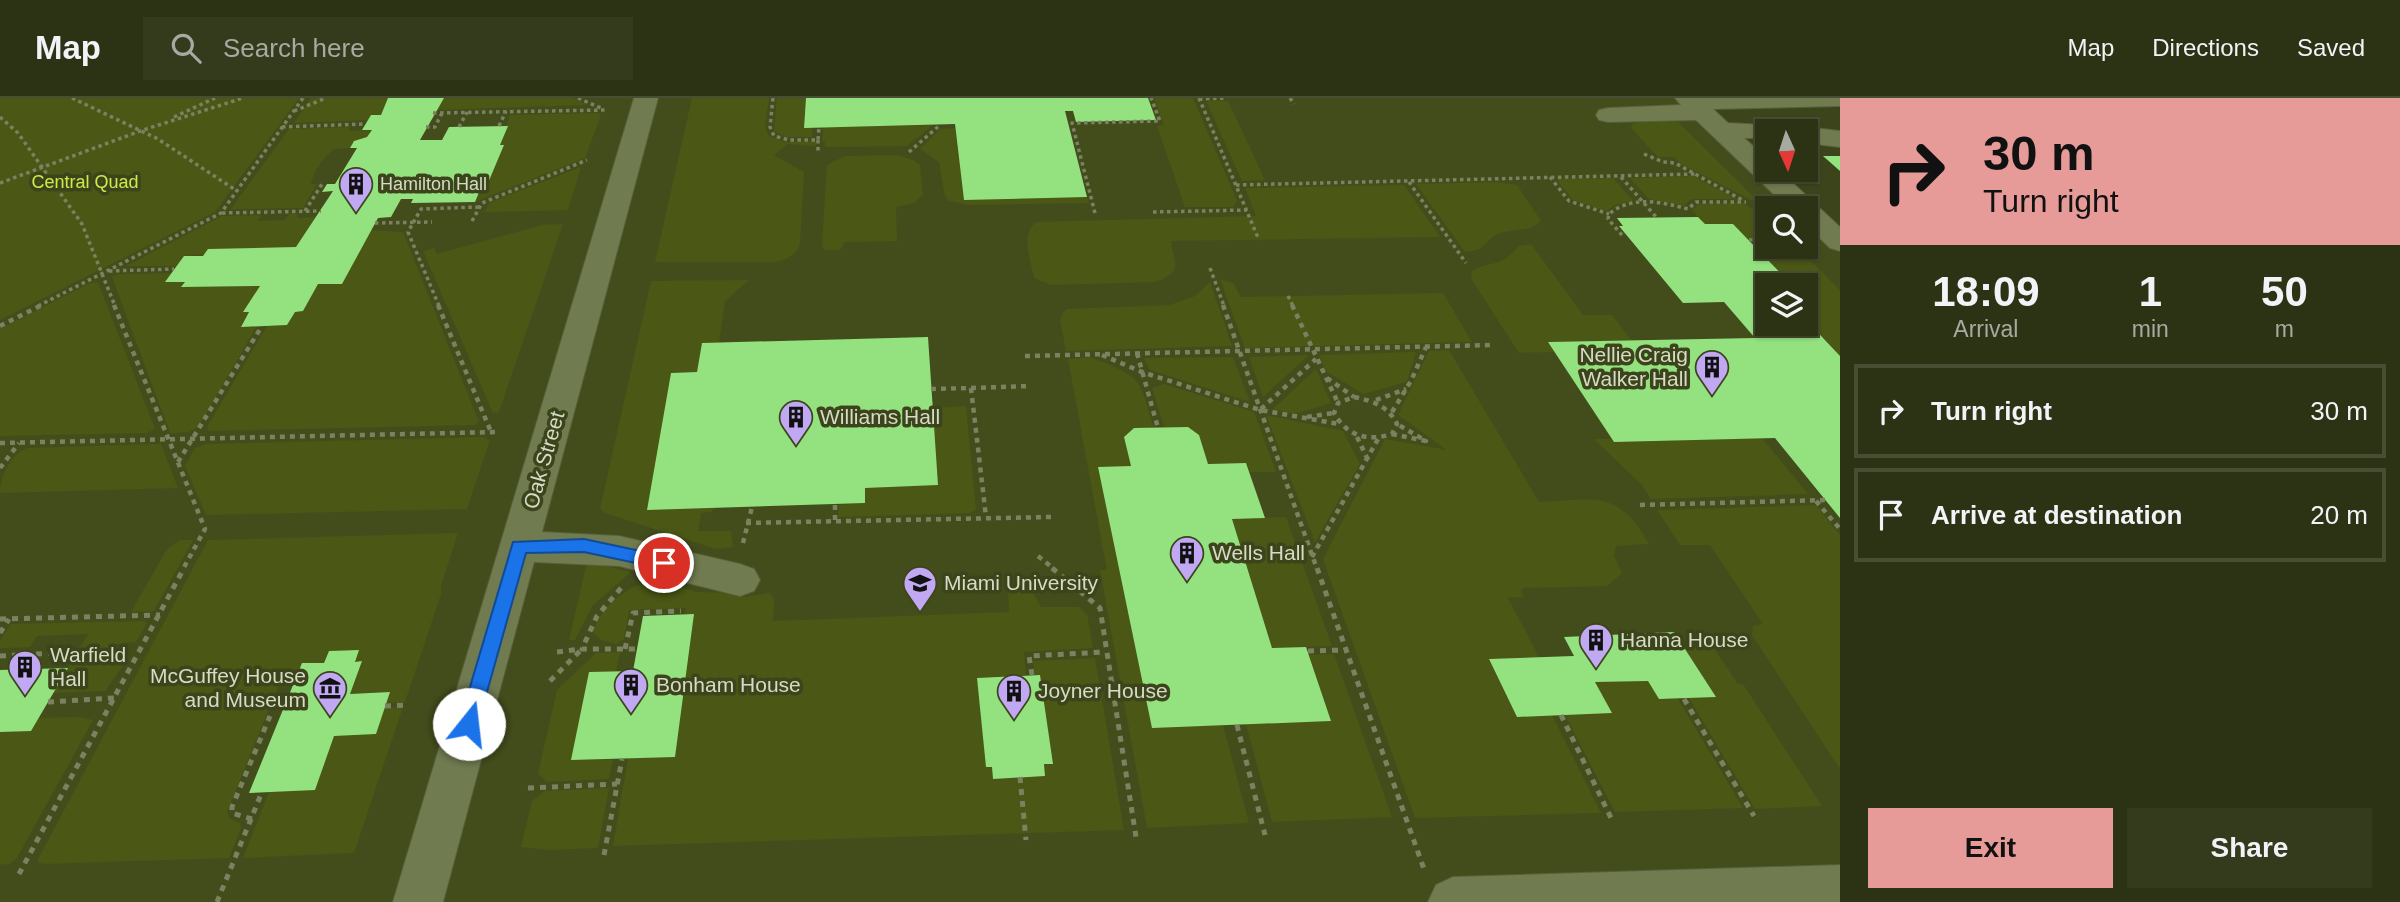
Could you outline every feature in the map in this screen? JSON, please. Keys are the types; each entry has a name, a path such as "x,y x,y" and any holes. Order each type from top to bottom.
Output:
{"street":[{"name":"Oak Street","path":"418,902 646,98"},
{"path":"1608,115 1701,111 1840,99"},
{"path":"1701,111 1755,126"},
{"path":"1701,111 1791,196"},
{"path":"1818,136 1840,139"},
{"path":"1818,221 1840,242"},
{"path":"519,547 584,545 713,577 740,580"},
{"path":"1440,890 1840,889"}],"path":[{"path":"72,98 143,130 205,166 237,191"},
{"path":"155,126 215,98"},
{"path":"0,183 143,130 243,98"},
{"path":"221,213 303,98"},
{"path":"292,112 326,98"},
{"path":"433,113 605,110 578,98"},
{"path":"773,98 770,127 774,136 789,140 818,140"},
{"path":"1094,213 1072,123 1160,121 1151,98"},
{"path":"1227,98 1199,98 1259,240"},
{"path":"1290,98 1294,104"},
{"path":"499,126 506,111"},
{"path":"459,127 467,112"},
{"path":"426,127 435,127 442,113"},
{"path":"0,117 18,133 82,224 105,272 205,529 19,874"},
{"path":"281,127 365,124"},
{"path":"909,152 940,125"},
{"path":"818,154 819,127"},
{"path":"1644,154 1663,162 1675,163 1755,207"},
{"path":"472,221 482,203 587,160"},
{"path":"1236,184 1695,174"},
{"path":"1621,176 1657,218"},
{"path":"1550,177 1570,201 1609,214"},
{"path":"1409,182 1466,264"},
{"path":"305,211 322,184"},
{"path":"1622,235 1608,219 1609,214 1619,206 1643,202 1688,209 1696,202 1746,202"},
{"path":"0,443 494,432 408,232 421,209 480,208"},
{"path":"1153,212 1247,210"},
{"path":"0,327 221,213 321,211"},
{"path":"375,223 432,222"},
{"path":"1749,240 1755,240"},
{"path":"1210,268 1345,650 1440,890"},
{"path":"105,272 174,270"},
{"path":"1288,296 1338,403"},
{"path":"178,463 196,438 262,326"},
{"path":"1025,356 1494,345"},
{"path":"1392,412 1426,347"},
{"path":"1137,353 1158,428"},
{"path":"1099,354 1142,372 1260,410 1339,424 1356,436 1378,439 1392,434 1426,441 1397,424 1392,412 1375,401 1354,397 1324,376"},
{"path":"1260,410 1316,359"},
{"path":"931,390 1030,386"},
{"path":"971,388 986,517"},
{"path":"1375,401 1406,389"},
{"path":"1339,424 1334,413 1338,403 1354,397"},
{"path":"1305,418 1334,413"},
{"path":"1392,434 1397,424"},
{"path":"1356,436 1368,460"},
{"path":"1312,557 1378,439"},
{"path":"0,468 19,443"},
{"path":"1816,500 1840,529"},
{"path":"1640,505 1826,500"},
{"path":"835,505 835,522"},
{"path":"746,523 1051,517"},
{"path":"1038,556 1100,608 1136,837"},
{"path":"551,681 582,649 589,629 605,603 623,586 664,563"},
{"path":"625,649 633,613 681,611"},
{"path":"0,620 161,615"},
{"path":"0,633 9,619"},
{"path":"557,652 637,649"},
{"path":"1308,651 1345,650"},
{"path":"0,656 73,652"},
{"path":"1032,675 1029,656 1105,652"},
{"path":"48,702 115,698"},
{"path":"1684,699 1754,816"},
{"path":"385,706 408,705"},
{"path":"1561,715 1613,822"},
{"path":"252,819 235,816 232,807 270,716"},
{"path":"1237,725 1265,835"},
{"path":"604,855 622,758"},
{"path":"1020,777 1026,840"},
{"path":"528,788 617,784"},
{"path":"217,902 262,792"}],"shaded area":[{"name":"Miami University","path":"0,98 1687,98 1755,162 1755,182 1776,182 1791,196 1755,196 1755,259 1818,259 1818,221 1840,242 1840,902 0,902"}],"green space":[{"name":"Central Quad","path":"0,98 299,98 215,212 0,320"},
{"path":"311,98 388,98 381,115 371,115 368,120 294,123"},
{"path":"444,98 573,98 587,105 435,110"},
{"path":"692,98 769,98 765,128 769,136 784,142 816,142 816,146 788,144 774,155 804,172 800,243 790,256 775,262 655,262"},
{"path":"777,98 806,98 804,127 812,127 812,137 785,137 774,131"},
{"path":"1154,98 1193,98 1237,201 1233,207 1185,207 1157,126 1164,125"},
{"path":"1228,101 1265,180 1242,181 1207,103"},
{"path":"510,115 601,115 585,158 475,202 483,183 488,182 504,146 500,145"},
{"path":"1678,122 1755,198 1755,202 1680,163 1674,157 1658,157 1631,128 1633,124"},
{"path":"933,125 907,146 825,147 825,142 822,141 823,127"},
{"path":"350,127 349,131 372,130 367,137 354,141 350,148 334,149 326,157 315,174 311,184 317,184 303,208 231,209 289,129"},
{"path":"955,128 964,200 1087,197 1089,203 970,205 949,201 945,196 939,162 920,149 940,129"},
{"path":"896,155 920,165 923,194 915,203 896,207 897,241 845,242 840,250 825,250 822,246 827,165 845,156"},
{"path":"581,167 568,210 485,212 489,203"},
{"path":"1693,176 1736,199 1692,199 1683,206 1649,199 1630,178"},
{"path":"1613,178 1633,201 1615,205 1606,211 1573,200 1556,179"},
{"path":"1497,182 1517,185 1541,221 1526,229 1498,234 1482,247 1465,252 1416,184"},
{"path":"1404,185 1440,237 1171,241 1174,271 1155,282 1051,285 1034,278 1029,256 1029,234 1036,222 1256,216 1245,188"},
{"path":"1743,203 1755,210 1755,237 1748,239 1732,224 1705,224 1692,210 1699,204"},
{"path":"289,214 298,214 297,218 317,217 296,247 184,256 177,266 126,266 222,216 261,215 258,221 285,220"},
{"path":"563,224 499,412 493,413 423,251 434,248 437,254 542,225"},
{"path":"371,230 403,232 479,422 474,425 209,431 207,427 267,326 287,325 295,312 303,311 318,284 342,283"},
{"path":"1531,244 1583,315 1612,315 1631,340 1549,342 1554,352 1519,353 1472,280 1471,272 1505,259 1519,246"},
{"path":"1767,259 1809,259 1840,290 1840,356 1818,333 1818,273 1780,273"},
{"path":"172,273 185,282 182,287 260,286 243,312 249,312 241,326 257,326 198,427 189,432 170,433 112,277 118,274"},
{"path":"1220,279 1233,283 1241,297 1443,293 1472,342 1245,348"},
{"path":"749,280 725,301 719,342 702,343 697,372 671,373 647,510 715,508 711,512 701,513 698,531 731,531 733,547 716,549 605,513 600,509 651,281"},
{"path":"98,282 155,429 147,433 0,436 0,329 90,283"},
{"path":"1210,282 1232,346 1066,351 1060,320 1067,309 1170,305 1195,296"},
{"path":"1449,350 1539,502 1603,501 1626,514 1649,544 1616,546 1614,556 1622,573 1607,586 1523,588 1521,591 1524,597 1508,598 1539,657 1489,660 1517,717 1552,715 1601,813 1415,818 1323,559 1385,439 1447,450 1398,415 1429,351"},
{"path":"1416,352 1407,382 1363,394 1326,371 1319,355"},
{"path":"1309,355 1263,397 1249,357"},
{"path":"1090,357 1120,369 1136,380 1145,397 1154,428 1134,428 1124,437 1131,466 1098,468 1152,727 1223,725 1249,823 1147,828 1100,570 1107,570 1068,359"},
{"path":"1233,357 1250,402 1150,370 1144,358"},
{"path":"1316,369 1331,403 1295,414 1273,409"},
{"path":"1164,384 1254,412 1276,472 1250,472 1246,463 1208,464 1195,434 1184,428 1164,427 1152,388"},
{"path":"966,406 976,510 970,513 838,517 839,505 865,503 865,488 937,485 932,408"},
{"path":"1266,415 1343,431 1360,464 1315,542"},
{"path":"484,437 489,443 467,509 206,515 185,466 195,448 206,444"},
{"path":"1762,438 1808,494 1651,499 1642,485 1594,439 1612,439 1615,442"},
{"path":"161,444 178,488 0,493 7,467 27,448"},
{"path":"1816,505 1840,535 1840,769 1752,635 1753,626 1763,624 1710,545 1680,545 1657,510"},
{"path":"1286,517 1332,646 1272,648 1232,519"},
{"path":"458,533 405,702 386,703 389,692 350,694 361,662 355,662 359,650 329,651 324,663 302,664 293,686 278,687 227,812 229,818 240,823 241,828 229,858 43,864 37,861 208,540"},
{"path":"180,540 193,540 154,611 131,612 167,549"},
{"path":"587,562 631,572 593,605 575,640 569,640"},
{"path":"648,581 665,582 696,592 743,593 743,597 770,593 774,599 773,621 1009,612 1008,588 1018,583 1032,590 1041,607 1079,607 1087,614 1093,648 1024,652 1026,675 977,678 986,766 992,767 993,778 1045,776 1040,675 1035,675 1033,661 1095,658 1124,830 613,846 628,758 675,756 694,615 685,614 686,608 629,610 624,639 617,644 601,640 593,632 608,607 622,594"},
{"path":"147,623 136,642 116,644 105,664 124,664 105,691 53,693 88,634 37,636 30,647 0,648 0,640 11,624"},
{"path":"1701,644 1711,644 1738,684 1743,684 1822,806 1755,809 1689,698 1715,697 1685,649 1703,648"},
{"path":"620,652 616,672 572,760 613,759 609,779 547,782 538,774 557,690 596,653"},
{"path":"1334,654 1392,817 1272,822 1246,724 1331,721 1309,655"},
{"path":"1648,681 1659,699 1678,699 1743,808 1615,812 1565,715 1611,712 1595,682"},
{"path":"403,707 354,853 243,858 269,792 334,736 376,734 384,708"},
{"path":"79,717 93,720 17,858 10,864 0,865 0,732 38,718"},
{"path":"609,788 598,848 549,850 521,847 532,801 545,791"}],"building":[{"name":"Hamilton Hall","path":"388,98 444,98 420,140 442,140 449,127 508,126 500,145 504,145 488,183 483,183 475,202 411,203 413,199 401,199 391,217 378,218 342,284 318,284 303,311 295,312 287,325 241,327 249,312 243,312 260,286 181,287 185,282 165,282 184,256 203,256 208,249 296,247 333,191 322,192 327,184 335,184 357,148 350,148 354,141 367,137 372,130 362,130 371,115 381,115"},
{"path":"806,98 1148,98 1156,120 1076,122 1073,111 1065,111 1087,197 964,200 955,124 804,128"},
{"path":"1823,156 1840,156 1840,171"},
{"name":"Nellie Craig Walker Hall","path":"1698,217 1705,224 1733,224 1755,247 1755,259 1767,259 1780,273 1755,273 1755,336 1818,336 1818,333 1840,356 1840,518 1775,438 1614,442 1548,342 1755,338 1724,302 1683,303 1619,226 1623,226 1617,218"},
{"name":"Williams Hall","path":"928,337 938,485 865,488 865,503 647,510 671,373 697,372 702,343"},
{"name":"Wells Hall","path":"1188,427 1199,435 1208,464 1246,463 1265,518 1232,519 1272,648 1306,647 1331,721 1152,728 1098,467 1131,466 1124,437 1134,428"},
{"name":"Bonham House","path":"694,614 675,757 571,760 589,672 633,671 643,616"},
{"name":"Hanna House","path":"1674,632 1716,697 1659,699 1648,681 1595,682 1612,713 1517,717 1489,659 1574,656 1564,637"},
{"name":"McGuffey House and Museum","path":"359,650 355,662 362,661 350,694 390,692 376,734 334,736 315,790 249,793 302,663 324,663 329,651"},
{"name":"Warfield Hall","path":"68,668 31,731 0,732 0,670"},
{"name":"Joyner House","path":"1040,675 1053,764 1044,764 1045,776 993,779 992,767 986,767 977,678"}],"place":[{"name":"Hamilton Hall","path":"356,214"},
{"name":"Nellie Craig Walker Hall","path":"1712,397"},
{"name":"Williams Hall","path":"796,447"},
{"name":"Wells Hall","path":"1187,583"},
{"name":"Miami University","path":"920,613"},
{"name":"Hanna House","path":"1596,670"},
{"name":"Warfield Hall","path":"25,697"},
{"name":"Bonham House","path":"631,715"},
{"name":"McGuffey House and Museum","path":"330,718"},
{"name":"Joyner House","path":"1014,721"}],"route":[{"path":"469,724 519,547 584,545 664,563"}]}
